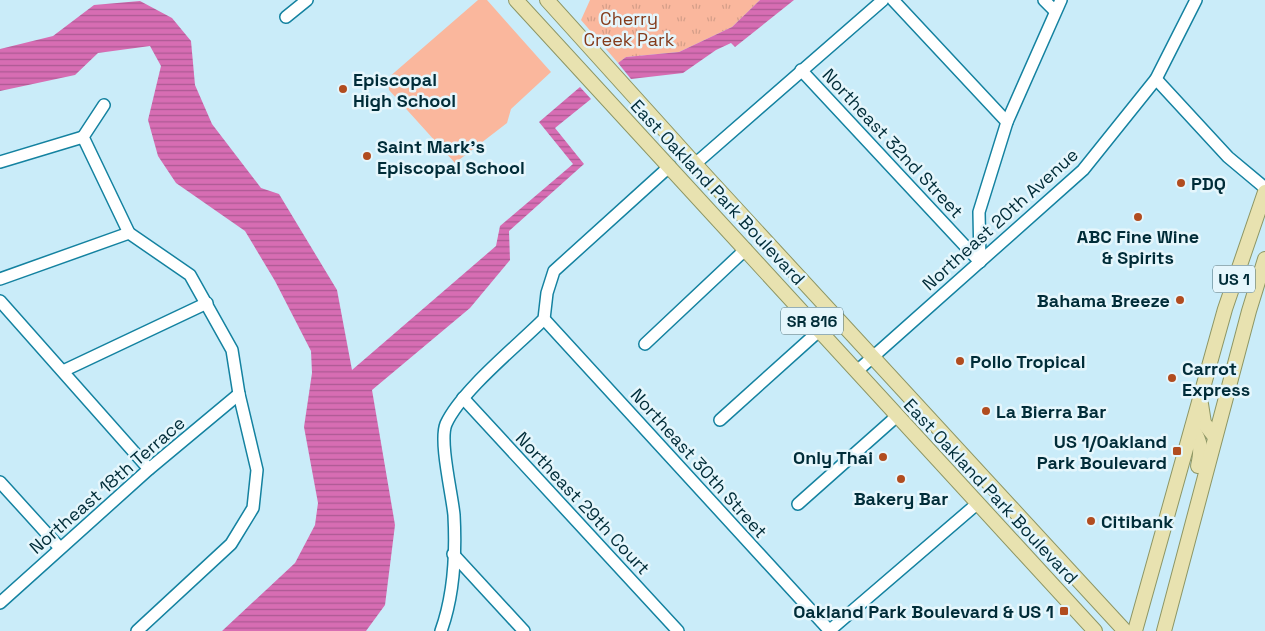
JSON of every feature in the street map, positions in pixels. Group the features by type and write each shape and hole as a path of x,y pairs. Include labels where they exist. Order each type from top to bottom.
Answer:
{"main road":[{"name":"East Oakland Park Boulevard","path":"516,0 1095,631"},
{"name":"East Oakland Park Boulevard","path":"547,0 695,164 874,356 1125,631"},
{"path":"612,104 626,104 635,98"},
{"path":"670,166 684,162 695,164"},
{"name":"US 1","path":"1135,631 1237,270 1265,192"},
{"name":"US 1","path":"1164,631 1215,437 1265,259"},
{"path":"1200,398 1204,423 1215,437"},
{"path":"1192,428 1200,442 1202,451 1194,484 1199,498"},
{"path":"982,507 999,516 1008,515 1015,510"}],"street":[{"path":"286,17 307,0"},
{"path":"695,164 883,0"},
{"path":"893,0 1007,122"},
{"path":"1044,0 1055,11"},
{"path":"980,262 979,212 1007,122 1061,0"},
{"name":"Northeast 20th Avenue","path":"857,371 1083,170 1156,78 1196,0"},
{"name":"Northeast 32nd Street","path":"801,70 980,262"},
{"path":"1156,78 1228,157 1265,188"},
{"path":"0,162 83,137 104,105"},
{"path":"83,137 129,233 190,275 208,303 232,350 239,394 257,470 253,508 231,544 137,631"},
{"path":"441,631 452,584 454,554 454,515 445,450 445,426 463,398 544,319 547,293 554,271 670,166"},
{"path":"0,279 129,233"},
{"path":"645,344 746,249"},
{"path":"0,301 149,469"},
{"path":"63,371 208,303"},
{"name":"Northeast 30th Street","path":"544,319 829,630"},
{"path":"720,420 820,330"},
{"name":"Northeast 18th Terrace","path":"0,603 149,469 239,394"},
{"name":"Northeast 29th Court","path":"463,398 678,631"},
{"path":"798,504 896,416"},
{"path":"0,482 60,548"},
{"path":"829,630 982,507"},
{"path":"454,554 524,631"}],"green space":[{"path":"478,0 487,0 551,72 511,109 507,123 455,163 389,90 388,78"},
{"name":"Cherry Creek Park","path":"590,0 760,0 732,27 679,52 626,57 618,63 581,20"}],"shaded area":[{"path":"760,0 794,0 735,47 731,43 716,50 683,73 631,79 618,63 626,57 679,52 732,27"},
{"path":"140,1 172,18 191,41 195,85 212,124 261,188 279,194 337,290 352,370 496,246 500,226 573,164 539,122 580,87 591,99 555,128 584,164 509,231 510,260 470,308 372,390 395,525 385,605 366,631 222,631 295,563 315,525 318,503 304,427 312,373 311,351 275,281 245,231 176,183 158,156 148,120 161,66 150,46 98,53 75,75 0,91 0,49 53,36 94,5"}],"place":[{"name":"Episcopal High School","path":"343,89"},
{"name":"Saint Mark's Episcopal School","path":"367,156"},
{"name":"PDQ","path":"1181,183"},
{"name":"ABC Fine Wine & Spirits","path":"1138,217"},
{"name":"Bahama Breeze","path":"1180,300"},
{"name":"Pollo Tropical","path":"960,361"},
{"name":"Carrot Express","path":"1172,378"},
{"name":"La Bierra Bar","path":"986,411"},
{"name":"US 1/Oakland Park Boulevard","path":"1177,451"},
{"name":"Only Thai","path":"883,457"},
{"name":"Bakery Bar","path":"901,479"},
{"name":"Citibank","path":"1091,521"},
{"name":"Oakland Park Boulevard & US 1","path":"1064,611"}]}
